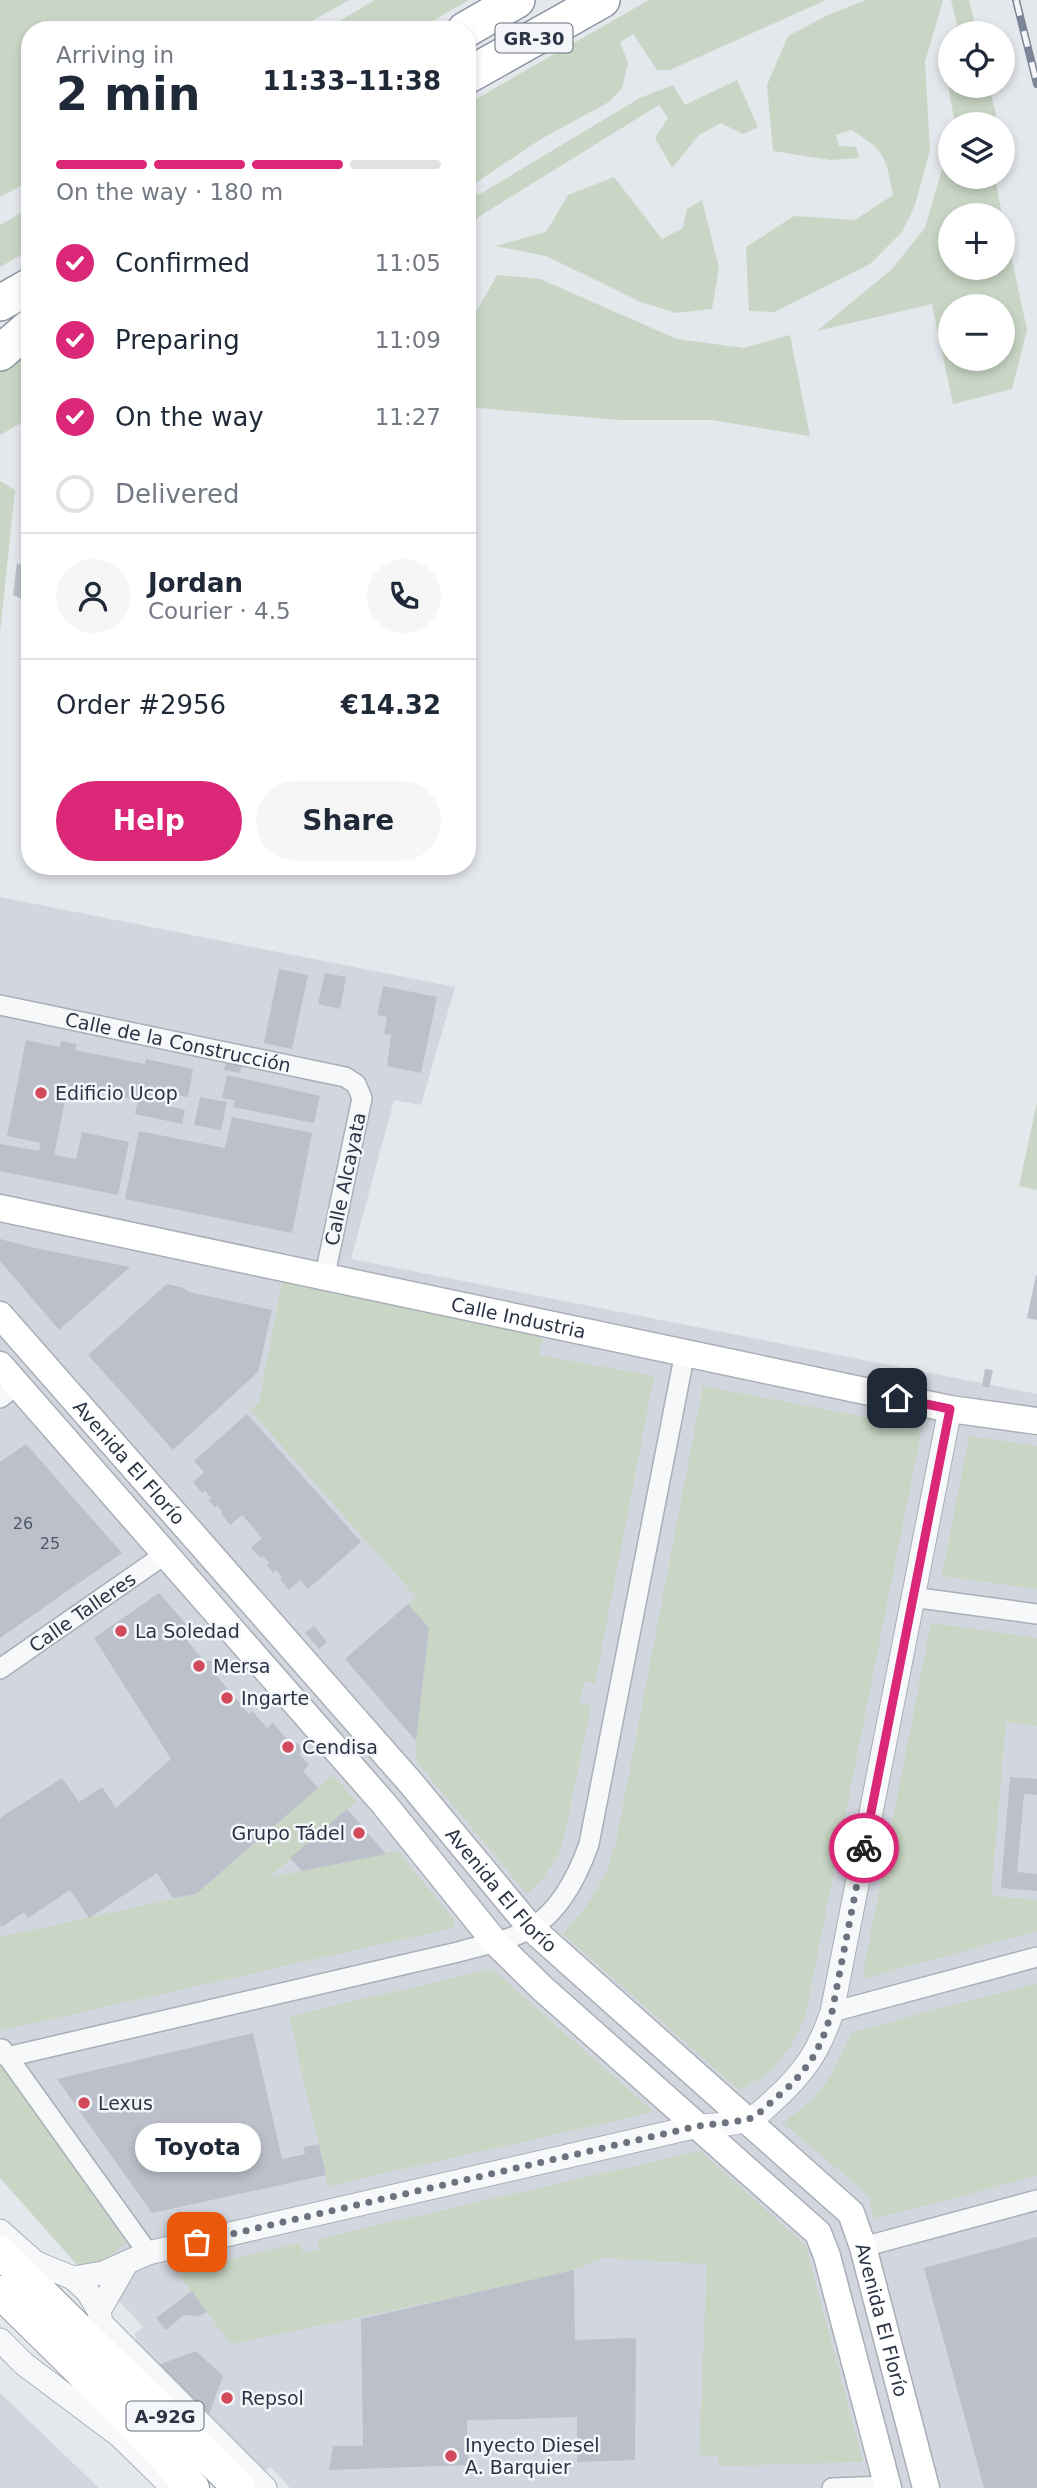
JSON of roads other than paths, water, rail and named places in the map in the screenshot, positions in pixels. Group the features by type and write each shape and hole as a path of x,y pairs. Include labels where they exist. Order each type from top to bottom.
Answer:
{"highway":[{"name":"GR-30","path":"476,24 517,0"},
{"name":"GR-30","path":"476,71 602,0"},
{"path":"0,286 21,274"},
{"path":"0,303 21,291"},
{"path":"0,338 21,327"},
{"path":"0,353 21,335"},
{"name":"A-92G","path":"0,2252 90,2334 239,2488"},
{"name":"A-92G","path":"90,2334 133,2423 193,2488"}],"main road":[{"name":"Calle Industria","path":"0,1208 950,1409 1037,1421"},
{"name":"Avenida El Florío","path":"0,1315 410,1782 531,1928 851,2213 863,2247 925,2482"},
{"name":"Avenida El Florío","path":"0,1365 9,1392 164,1555 384,1804 495,1942 542,1988 818,2233 827,2256 888,2487"},
{"path":"9,1392 45,1365"},
{"path":"164,1555 192,1531"},
{"path":"827,2256 863,2247"},
{"path":"888,2487 925,2482"}],"street":[{"name":"Calle de la Construcción","path":"0,1005 345,1077 356,1084"},
{"name":"Calle Alcayata","path":"325,1275 362,1098 356,1084"},
{"path":"148,2253 4,2052 495,1942 531,1928 553,1908 581,1867 589,1844 685,1352"},
{"path":"173,2488 120,2436 24,2364 0,2340 2,2324 35,2286 103,2273 148,2253 698,2126 747,2120 758,2114 794,2082 811,2061 832,2012 950,1409"},
{"name":"Calle Talleres","path":"0,1669 164,1555"},
{"path":"912,1597 1037,1614"},
{"path":"832,2012 1037,1957"},
{"path":"863,2247 1037,2200"},
{"path":"0,2231 36,2263 35,2286"},
{"path":"39,2373 60,2368 90,2334 126,2264"},
{"path":"35,2286 88,2292 90,2334 265,2488"},
{"path":"832,2488 888,2487"}],"railway":[{"path":"1016,0 1037,84"}],"place":[{"name":"Edificio Ucop","path":"41,1093"},
{"name":"La Soledad","path":"121,1631"},
{"name":"Mersa","path":"199,1666"},
{"name":"Ingarte","path":"227,1698"},
{"name":"Cendisa","path":"288,1747"},
{"name":"Grupo Tádel","path":"359,1833"},
{"name":"Lexus","path":"84,2103"},
{"name":"Toyota","path":"197,2242"},
{"name":"Repsol","path":"227,2398"},
{"name":"Inyecto Diesel A. Barquier","path":"451,2456"}]}
